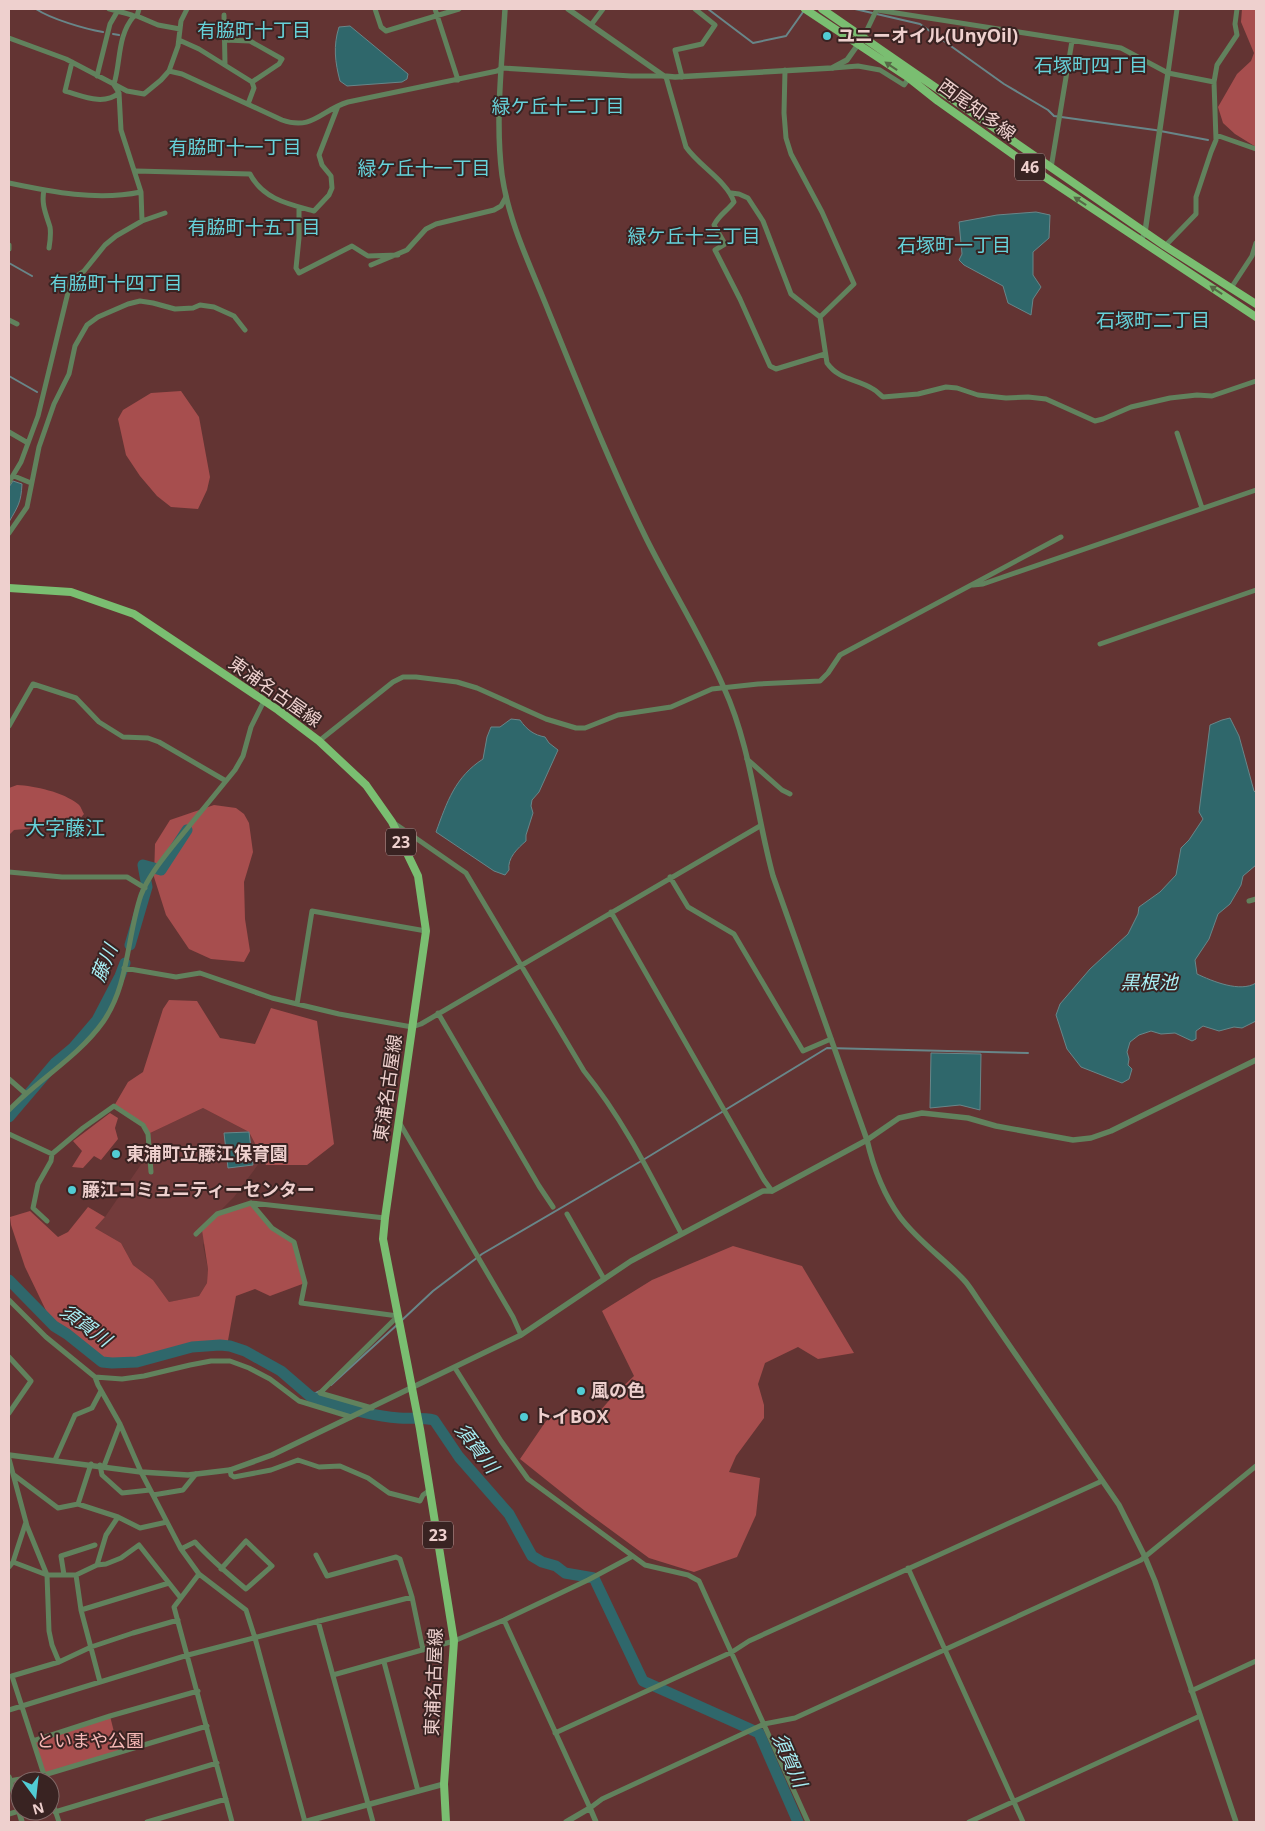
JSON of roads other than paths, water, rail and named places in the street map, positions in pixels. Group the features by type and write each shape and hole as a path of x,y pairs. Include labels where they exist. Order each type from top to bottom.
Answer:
{"main road":[{"name":"西尾知多線","path":"822,9 864,36 1165,246 1256,304"},
{"name":"西尾知多線","path":"807,10 909,78 938,101 1045,177 1256,317"},
{"name":"東浦名古屋線","path":"9,588 71,592 134,614 264,701 319,741 366,785 392,822 418,876 426,931 385,1218 384,1239 420,1429 454,1642 444,1784 446,1822"}],"street":[{"path":"109,9 117,12 125,11 158,24 180,29"},
{"path":"139,9 122,36 119,69 114,84 119,93 121,130 136,171 141,192 142,221"},
{"path":"9,38 72,62 127,91 144,94 169,71 186,9"},
{"path":"375,9 381,27 386,31 459,9"},
{"path":"435,9 458,80"},
{"path":"505,9 498,112 499,144 506,197 520,240 619,482 724,688 740,730 760,826 773,876 867,1140 877,1174 900,1216 920,1239 964,1280 1118,1505 1145,1557 1158,1590 1236,1822"},
{"path":"568,9 665,76 686,147 692,156 731,193 734,202 727,212 718,216 714,225 725,244 715,250 740,299 770,366 776,369 825,354"},
{"path":"591,25 603,9"},
{"path":"682,77 675,50 702,44 715,25 695,9"},
{"path":"832,68 847,60 864,36 877,9 1121,48 1168,73 1214,82"},
{"path":"1141,242 1145,232 1178,9"},
{"path":"1165,246 1196,214 1196,197 1210,152 1216,140 1214,82 1217,64 1237,35 1235,24 1237,9"},
{"path":"98,76 110,24 117,12"},
{"path":"224,16 225,64"},
{"path":"179,40 199,48 252,82 254,88 248,104"},
{"path":"225,40 250,41 282,59 273,68 252,82"},
{"path":"1051,168 1072,41"},
{"path":"72,62 65,91 97,100 114,97 119,93"},
{"path":"169,71 182,74 282,120 299,124 311,122 338,106 380,95 458,80 502,68 631,76 682,77 858,66 880,70 904,85 909,78"},
{"path":"785,70 786,138 791,154 822,212 854,284 820,317"},
{"path":"136,171 250,174 263,192 314,211 331,192 331,176 322,165 319,156 338,106"},
{"path":"1216,135 1256,149"},
{"path":"9,183 44,190 110,196 141,192"},
{"path":"44,190 42,199 45,217 50,229 49,248"},
{"path":"731,193 748,198 763,221 791,294 820,317 827,363 835,373 874,390 883,397 918,394 946,387 957,388 978,395 1046,399 1095,421 1131,407 1170,398 1197,395 1212,396 1256,381"},
{"path":"371,265 407,250 426,229 436,224 494,210 501,206 506,197"},
{"path":"299,207 299,238 296,268 300,273 352,246 368,256 398,255"},
{"path":"9,482 14,476 38,416 71,280 84,271 105,245 116,236 142,221 166,213"},
{"path":"1231,288 1252,256 1256,242"},
{"path":"9,244 9,249"},
{"path":"9,533 26,507 39,447 54,404 69,374 75,346 87,325 98,317 140,301 153,302 175,309 193,308 200,305 214,307 230,313 245,330"},
{"path":"9,320 17,324"},
{"path":"9,432 28,443"},
{"path":"1177,433 1202,508"},
{"path":"14,476 30,483"},
{"path":"971,585 983,584 1256,490"},
{"path":"319,741 393,682 403,677 447,681 477,688 546,719 576,728 585,728 618,715 671,707 712,689 820,681 840,655 1061,537"},
{"path":"1100,644 1256,590"},
{"path":"9,726 33,684 42,686 76,698 99,722 123,737 148,738 159,742 226,781"},
{"path":"9,1110 25,1094 77,1051 103,1022 118,995 134,924 145,888 162,860 226,781 243,756 251,726 264,701"},
{"path":"747,759 782,790 790,794"},
{"path":"392,822 466,873 584,1071 603,1094 641,1157 681,1233"},
{"path":"124,968 176,977 200,973 272,998 412,1027 760,826"},
{"path":"9,872 62,877 127,876 145,888"},
{"path":"670,878 688,907 734,934 803,1051 832,1042"},
{"path":"1250,901 1256,899"},
{"path":"297,1004 312,911 426,931"},
{"path":"611,912 725,1113 772,1191"},
{"path":"438,1013 553,1207"},
{"path":"9,1455 91,1464 141,1472 196,1474 230,1470 272,1455 521,1336 631,1261 763,1190 772,1191 867,1140 899,1118 922,1113 968,1118 996,1126 1057,1138 1073,1140 1091,1138 1111,1131 1256,1060"},
{"path":"9,1079 25,1094"},
{"path":"47,1221 33,1208 38,1184 51,1161 52,1154 83,1128 114,1106 143,1125 148,1134 151,1172"},
{"path":"399,1121 513,1316 521,1336"},
{"path":"9,1134 52,1154"},
{"path":"251,1203 272,1228 294,1242 305,1283 301,1303 398,1317"},
{"path":"196,1234 217,1214 251,1203 385,1218"},
{"path":"566,1214 604,1279"},
{"path":"9,1301 46,1337 95,1377 120,1424 141,1472 180,1549 199,1574 246,1610 305,1822 444,1784"},
{"path":"372,1408 320,1393 398,1317"},
{"path":"9,1357 32,1381 9,1413"},
{"path":"95,1377 122,1379 144,1376 190,1364 230,1361 250,1368 270,1379 299,1401 352,1417"},
{"path":"455,1368 528,1480 644,1565 688,1575 699,1582 808,1822"},
{"path":"55,1460 75,1415 92,1408 101,1391"},
{"path":"120,1424 102,1466 102,1475 122,1493 184,1490 196,1474"},
{"path":"9,1459 26,1522 46,1575 49,1631 59,1662"},
{"path":"230,1470 231,1475 234,1477 241,1476 271,1470 298,1460 319,1467 340,1466 368,1478 389,1493 420,1501 430,1490"},
{"path":"78,1504 91,1464"},
{"path":"566,1822 602,1799 764,1724 795,1718 1145,1557 1256,1466"},
{"path":"13,1474 58,1508 78,1504 118,1517 140,1528 167,1522"},
{"path":"555,1733 732,1652 749,1641 1070,1494 1091,1487 1102,1480"},
{"path":"97,1565 106,1535 118,1517"},
{"path":"9,1567 26,1522"},
{"path":"180,1549 195,1542 221,1568 246,1589 272,1566 246,1541 221,1568"},
{"path":"64,1575 61,1556 95,1545"},
{"path":"12,1562 46,1575 76,1575 97,1565 106,1564 121,1558 139,1545 180,1597"},
{"path":"316,1555 326,1576 396,1557 400,1559 412,1597 422,1650"},
{"path":"333,1676 454,1642 588,1580 632,1557"},
{"path":"908,1568 1023,1822"},
{"path":"199,1574 174,1607 232,1822"},
{"path":"76,1575 80,1610 100,1682"},
{"path":"80,1610 169,1583"},
{"path":"9,1710 188,1655 412,1597"},
{"path":"43,1771 12,1676 59,1662 91,1647 178,1620"},
{"path":"504,1620 596,1822"},
{"path":"318,1621 373,1822"},
{"path":"1191,1691 1256,1661"},
{"path":"384,1662 418,1791"},
{"path":"33,1740 198,1691"},
{"path":"969,1822 1200,1716"},
{"path":"57,1771 207,1726"},
{"path":"60,1810 217,1763"},
{"path":"147,1822 226,1799"}],"water":[{"path":"350,26 408,74 407,79 402,82 347,86 340,81 335,54 337,34 339,27"},
{"path":"1036,212 1050,215 1049,238 1033,252 1033,275 1041,287 1033,299 1031,315 1008,303 1003,286 964,265 959,260 962,254 959,222 997,215"},
{"path":"13,481 22,484 22,490 18,504 9,522 9,487"},
{"name":"黒根池","path":"1230,718 1239,736 1256,793 1256,865 1243,876 1241,885 1230,904 1218,914 1209,939 1195,960 1197,974 1210,980 1242,987 1256,983 1256,1021 1242,1028 1234,1027 1219,1031 1203,1026 1196,1031 1196,1039 1192,1041 1175,1033 1161,1034 1151,1031 1139,1035 1130,1042 1127,1052 1128,1065 1132,1069 1129,1079 1122,1083 1081,1067 1067,1049 1056,1015 1060,1004 1090,969 1128,934 1138,914 1139,907 1160,892 1176,875 1181,848 1189,840 1203,819 1199,812 1210,725"},
{"path":"511,719 520,720 528,729 537,735 545,737 558,750 539,792 532,800 533,813 526,841 511,857 509,870 505,875 494,871 436,832 453,791 465,774 483,759 491,727 500,727"},
{"path":"931,1053 981,1054 980,1110 960,1105 930,1108"},
{"path":"249,1132 253,1165 228,1168 224,1133"}],"waterway":[{"path":"36,9 68,23 103,32"},
{"path":"708,9 753,43 786,36 803,12"},
{"path":"855,9 920,24 1004,84 1048,110 1054,116 1155,130 1208,140"},
{"path":"113,34 119,35"},
{"path":"9,263 32,276"},
{"path":"9,376 37,392"},
{"name":"藤川","path":"130,945 147,887 143,865 161,870 187,830"},
{"name":"藤川","path":"9,1117 55,1063 73,1048 97,1020 125,963"},
{"path":"401,1321 433,1291 482,1254 643,1160 827,1048 1028,1053"},
{"name":"須賀川","path":"9,1280 54,1326 102,1362 137,1362 192,1347 230,1346 245,1351 281,1371 310,1396 319,1400 348,1409 379,1415 434,1420 459,1457 509,1514 532,1556 542,1562 556,1566 565,1573 594,1578 643,1681 759,1733 798,1822"},
{"path":"331,1385 398,1324"},
{"path":"310,1396 320,1391"}],"place":[{"name":"ユニーオイル(UnyOil)","path":"827,36"},
{"name":"東浦町立藤江保育園","path":"116,1154"},
{"name":"藤江コミュニティーセンター","path":"72,1190"},
{"name":"風の色","path":"581,1391"},
{"name":"トイBOX","path":"524,1417"}],"district":[{"name":"有脇町十丁目","path":"254,30"},
{"name":"石塚町四丁目","path":"1091,65"},
{"name":"緑ケ丘十二丁目","path":"558,106"},
{"name":"有脇町十一丁目","path":"235,147"},
{"name":"緑ケ丘十一丁目","path":"424,168"},
{"name":"有脇町十五丁目","path":"254,227"},
{"name":"緑ケ丘十三丁目","path":"694,236"},
{"name":"石塚町一丁目","path":"954,245"},
{"name":"有脇町十四丁目","path":"116,283"},
{"name":"石塚町二丁目","path":"1153,320"},
{"name":"大字藤江","path":"65,828"}],"park label":[{"name":"といまや公園","path":"90,1741"}]}
